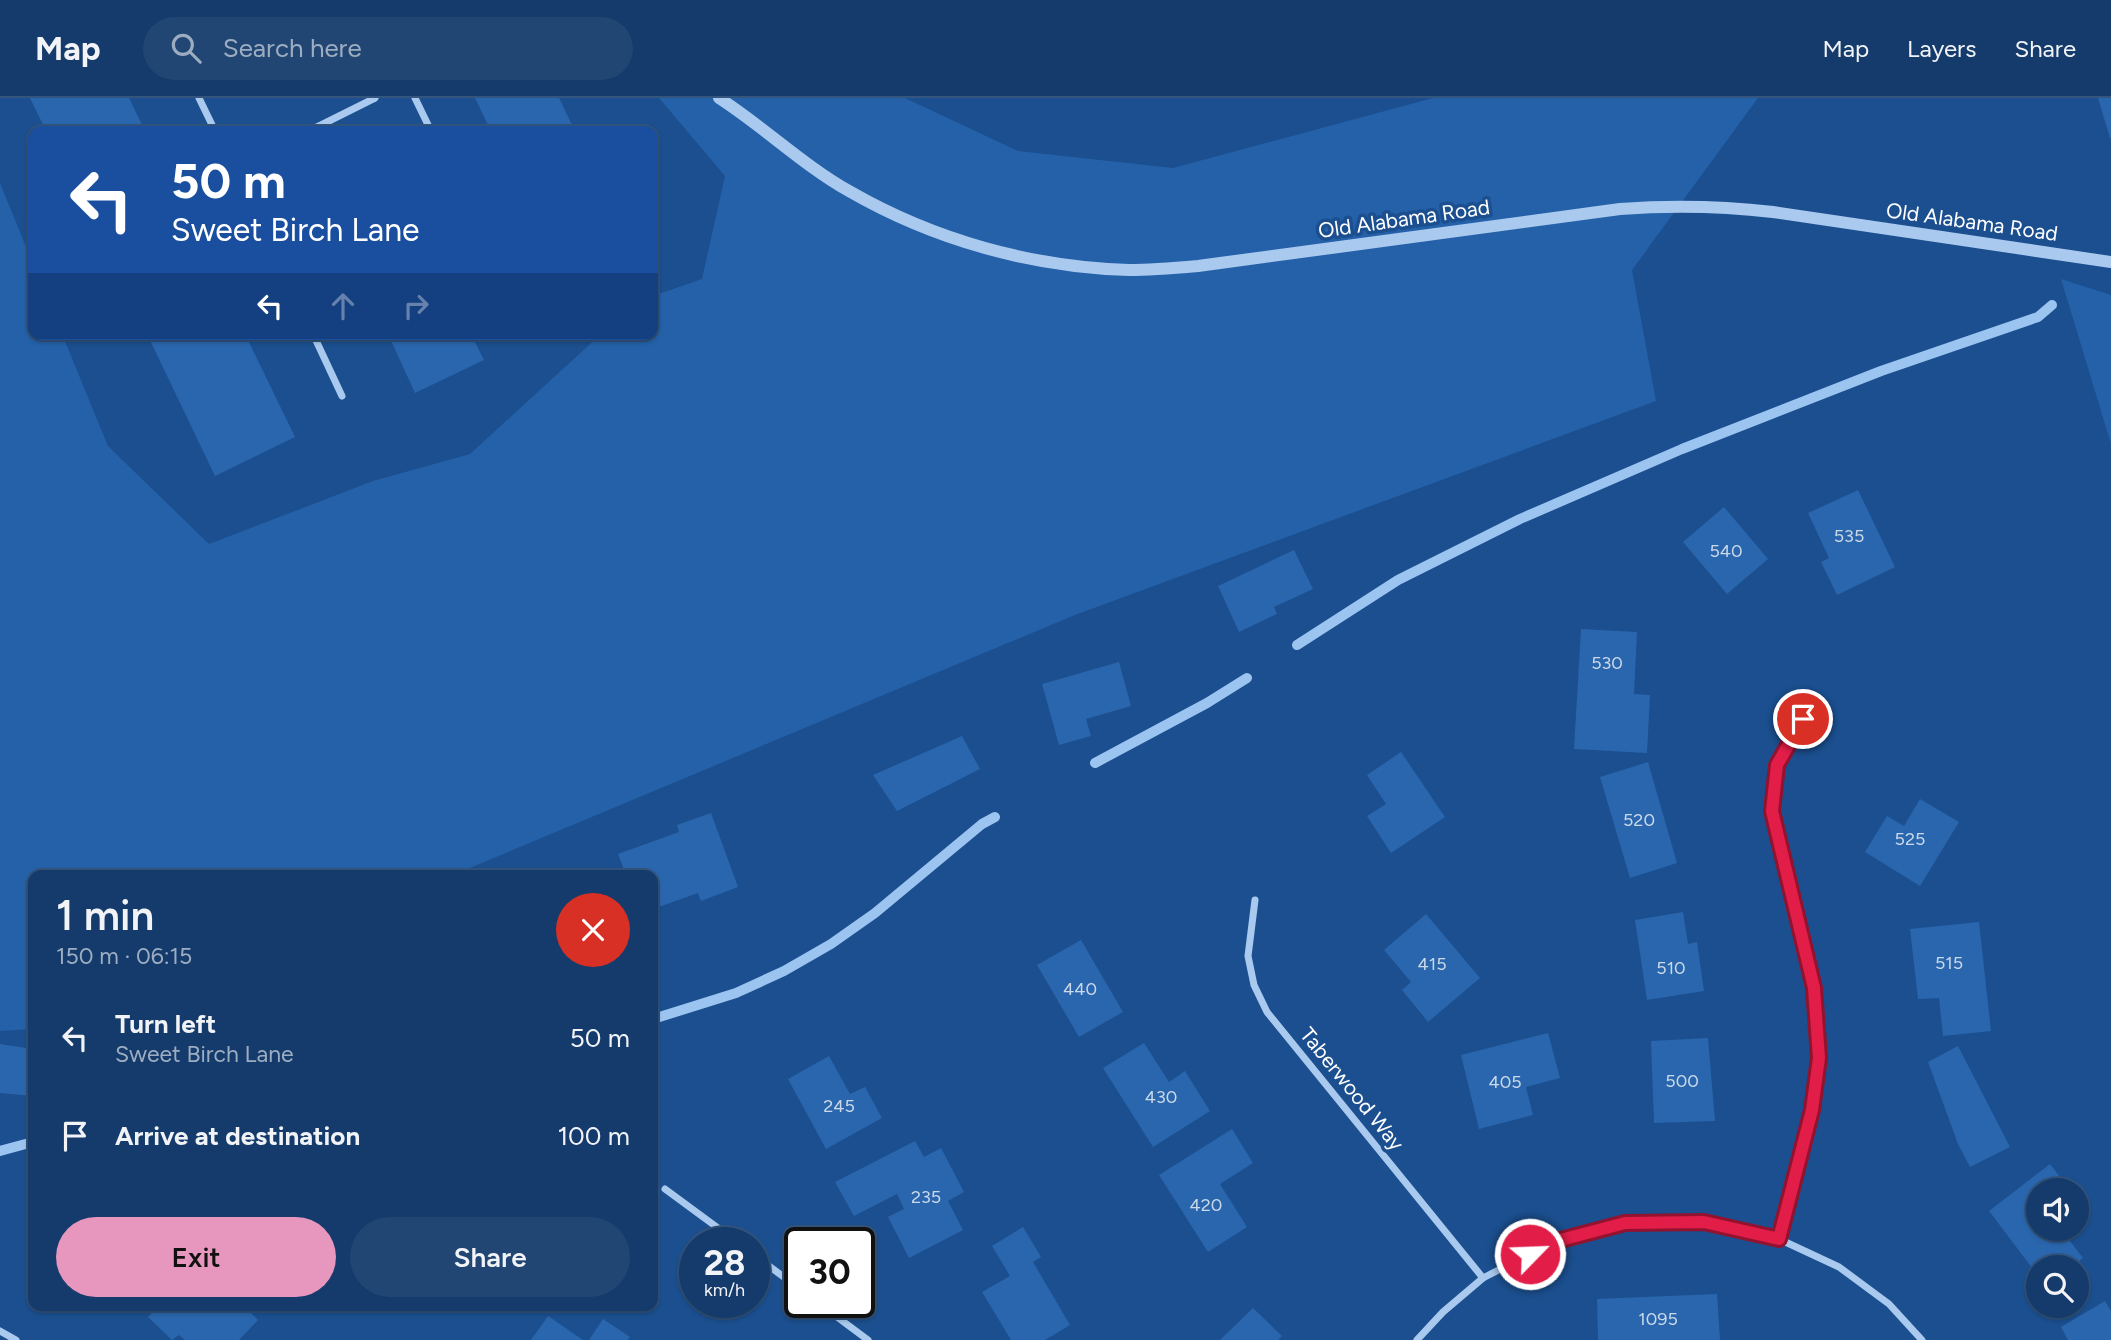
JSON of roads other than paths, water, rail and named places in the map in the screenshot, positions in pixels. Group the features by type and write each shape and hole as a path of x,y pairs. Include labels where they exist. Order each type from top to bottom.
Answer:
{"street":[{"path":"199,98 213,126"},
{"path":"319,126 375,98"},
{"path":"415,98 429,126"},
{"name":"Old Alabama Road","path":"719,98 736,104 848,191 917,225 985,248 1054,264 1130,270 1198,266 1620,209 1668,205 1721,206 1773,212 2111,262"},
{"path":"316,340 342,396"},
{"path":"1779,1239 1812,1110 1819,1058 1814,988 1772,811 1777,765 1803,719"},
{"name":"Taberwood Way","path":"1255,900 1248,957 1254,985 1267,1013 1483,1278"},
{"path":"665,1189 717,1227"},
{"path":"1418,1340 1443,1311 1483,1278 1553,1242 1625,1223 1704,1222 1779,1239 1839,1267 1889,1304 1922,1340"},
{"path":"838,1318 868,1340"},
{"path":"0,1331 16,1340"}],"waterway":[{"path":"1297,645 1398,580 1520,519 1682,449 1881,371 2038,317 2052,305"},
{"path":"1095,763 1207,703 1247,678"},
{"path":"658,1017 736,993 784,971 831,944 875,913 982,824 995,817"},
{"path":"0,1151 28,1143"}]}
